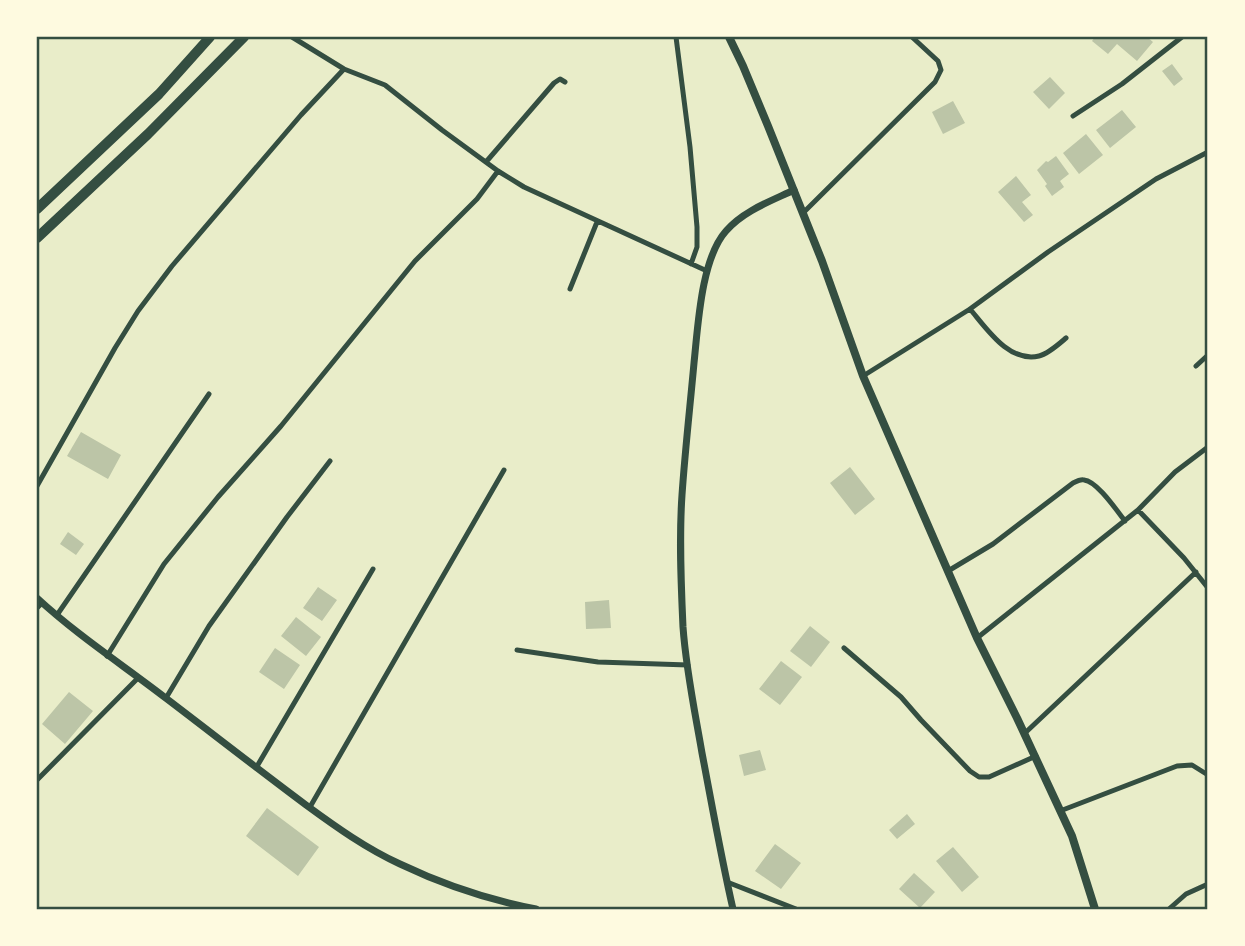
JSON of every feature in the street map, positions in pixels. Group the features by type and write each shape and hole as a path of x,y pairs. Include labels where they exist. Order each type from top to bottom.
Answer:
{"highway":[{"path":"37,209 159,94 210,37"},
{"path":"37,238 148,134 244,37"}],"main road":[{"path":"729,37 794,190 863,376 976,638 1025,733 1072,836 1095,909"}],"street":[{"path":"292,37 344,69 384,85 498,171 524,187 707,271"},
{"path":"676,37 696,217 697,247 691,264"},
{"path":"803,213 935,82 941,71 938,61 912,37"},
{"path":"1073,116 1122,85 1182,37"},
{"path":"37,486 138,312 172,266 301,115 344,69"},
{"path":"486,162 554,83 557,80 565,82"},
{"path":"863,376 970,309 1048,251 1156,179 1208,152"},
{"path":"107,656 164,564 218,496 281,426 415,261 477,199 498,171"},
{"path":"733,909 694,710 688,666 684,629 682,497 698,326 712,256 725,231 750,212 794,190"},
{"path":"570,289 597,222"},
{"path":"970,309 1002,345 1020,356 1040,356 1066,338"},
{"path":"1196,366 1208,355"},
{"path":"57,615 209,394"},
{"path":"976,638 1125,521 1175,472 1208,447"},
{"path":"166,698 209,626 330,461"},
{"path":"310,807 505,470"},
{"path":"948,571 993,544 1082,479 1090,481 1125,521"},
{"path":"1138,510 1208,587"},
{"path":"256,768 373,569"},
{"path":"1025,733 1196,572"},
{"path":"38,603 256,768 356,839 398,864 464,891 536,909"},
{"path":"844,648 901,697 920,720 979,777 989,777 1036,756"},
{"path":"517,650 598,662 688,666"},
{"path":"37,780 138,678"},
{"path":"1060,811 1177,766 1192,765 1208,775"},
{"path":"727,882 796,909"},
{"path":"1170,909 1186,894 1208,884"}],"building":[{"path":"1095,37 1147,37 1153,42 1137,61 1117,44 1108,54 1092,41"},
{"path":"1172,64 1183,79 1174,86 1162,71"},
{"path":"1050,77 1065,93 1049,109 1033,92"},
{"path":"953,101 965,123 943,134 932,112"},
{"path":"1122,110 1136,127 1110,148 1096,130"},
{"path":"1086,134 1103,155 1079,174 1063,153"},
{"path":"1056,156 1069,174 1060,181 1064,187 1052,196 1037,170"},
{"path":"1016,176 1031,195 1022,202 1033,215 1024,222 998,192"},
{"path":"81,432 121,455 108,479 67,456"},
{"path":"850,467 875,499 855,515 830,483"},
{"path":"68,532 84,544 76,555 60,544"},
{"path":"318,587 337,600 322,621 303,608"},
{"path":"609,600 611,628 586,629 585,602"},
{"path":"296,617 321,637 306,656 281,636"},
{"path":"810,626 830,642 811,667 790,651"},
{"path":"275,648 300,665 284,689 259,672"},
{"path":"781,661 802,677 780,705 759,689"},
{"path":"69,692 93,711 65,744 42,724"},
{"path":"760,750 766,770 744,776 739,755"},
{"path":"267,808 319,847 298,876 246,836"},
{"path":"907,814 915,824 897,839 889,830"},
{"path":"775,844 801,863 781,889 755,871"},
{"path":"953,847 979,877 962,892 936,861"},
{"path":"914,873 935,892 920,908 899,889"}]}
